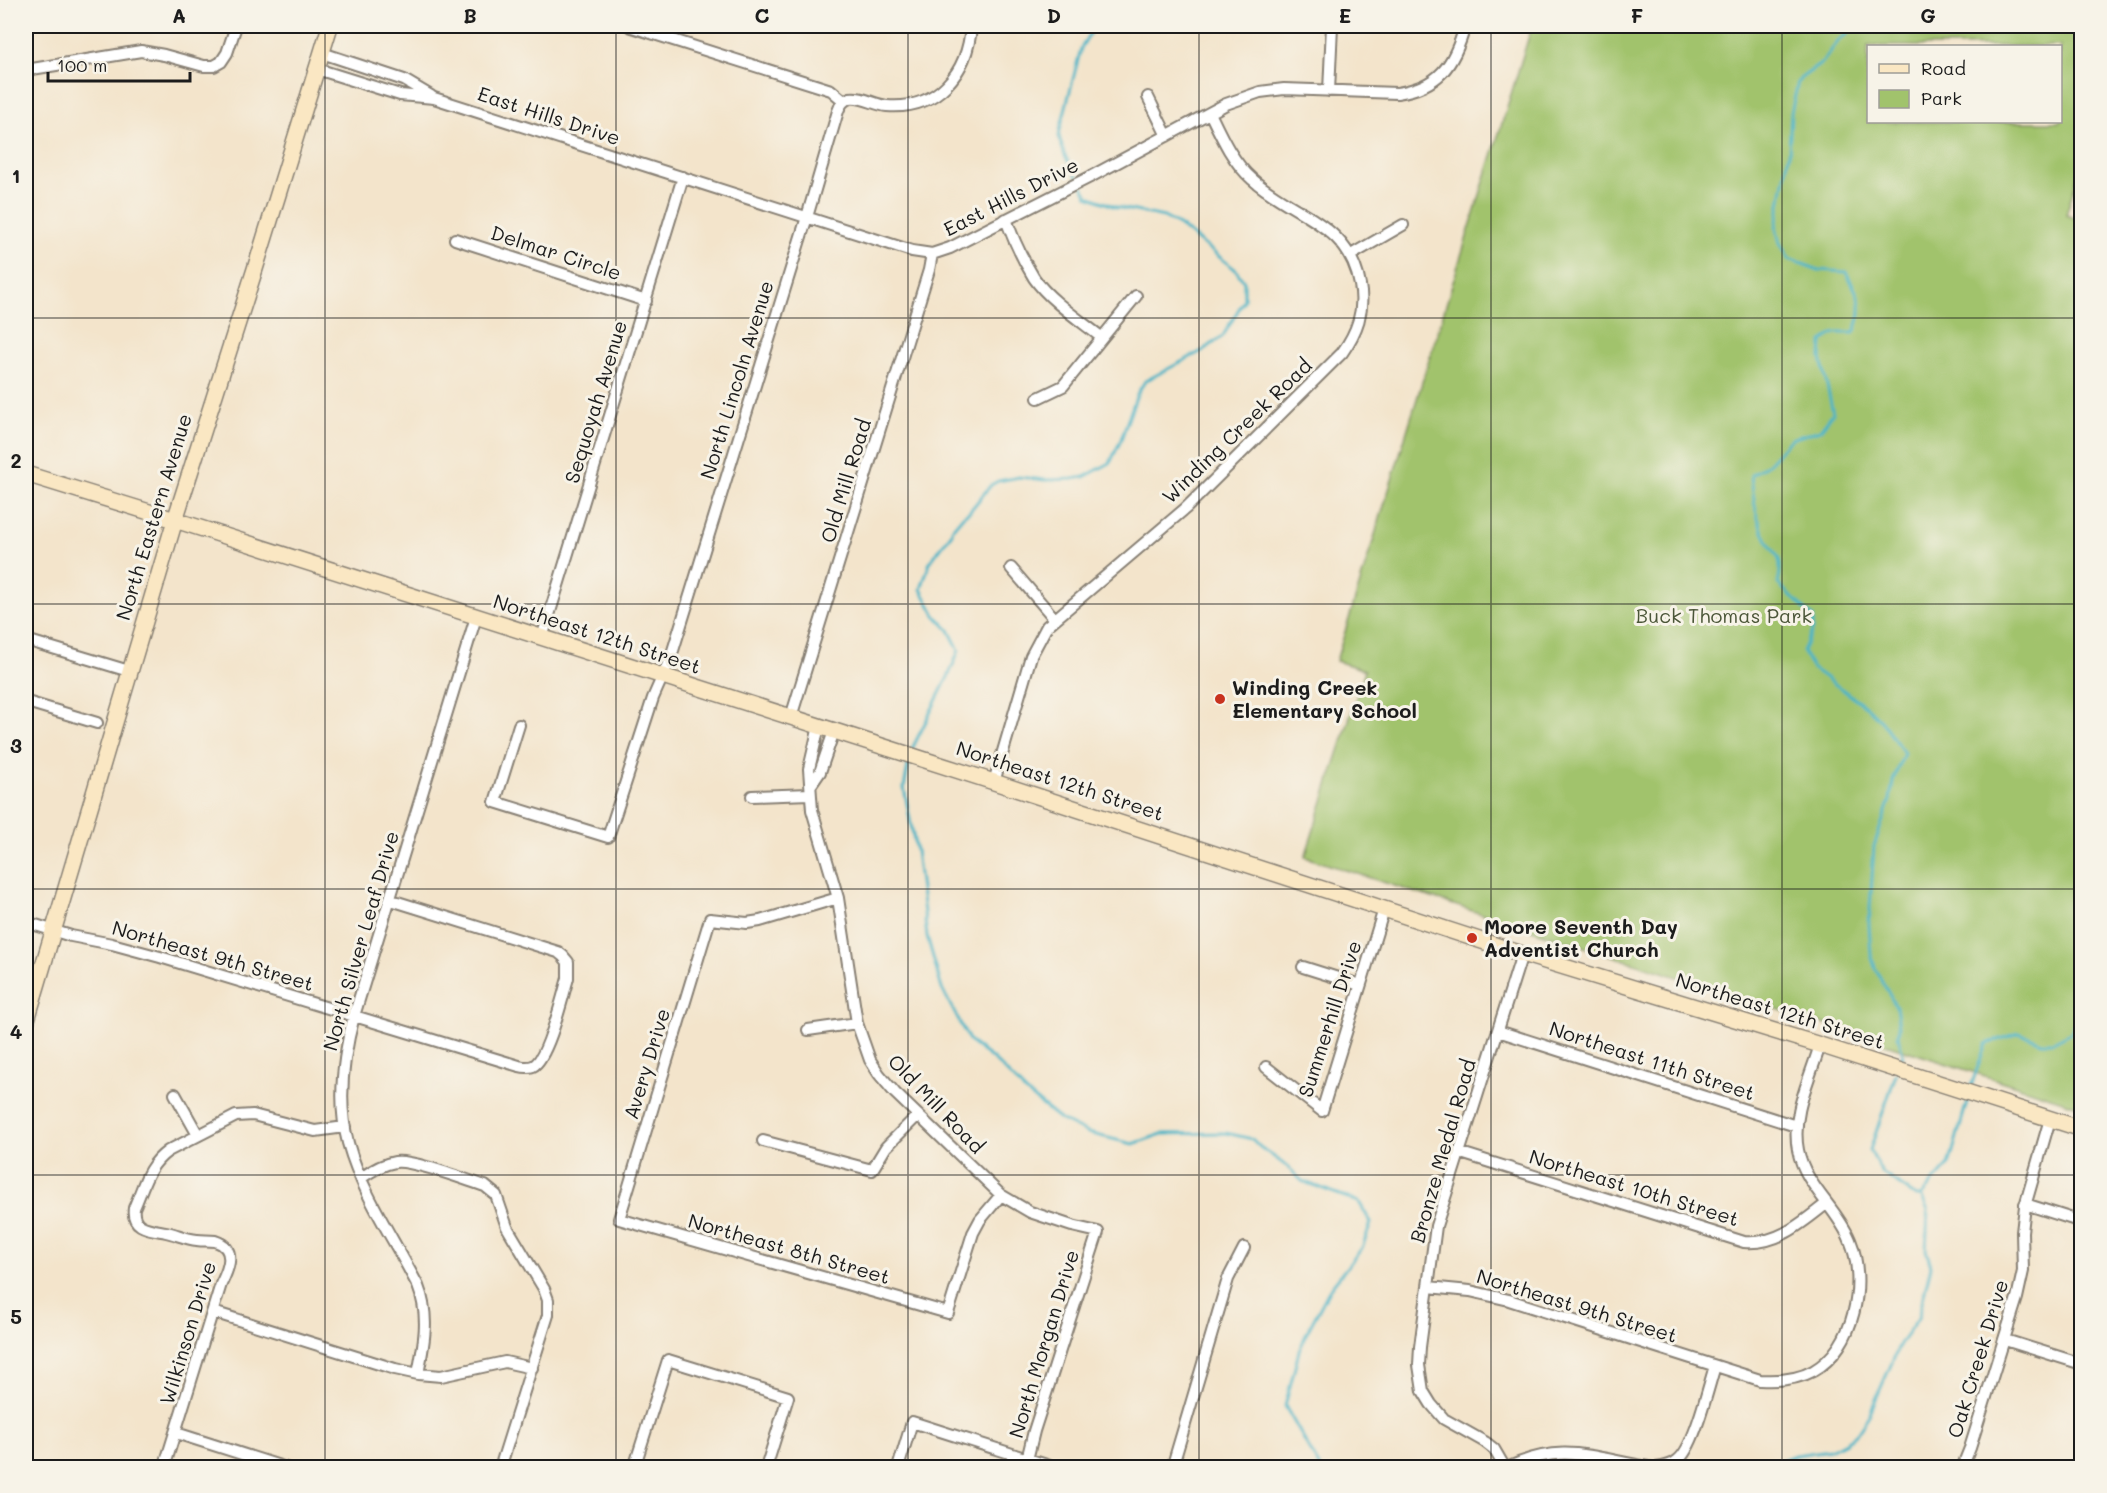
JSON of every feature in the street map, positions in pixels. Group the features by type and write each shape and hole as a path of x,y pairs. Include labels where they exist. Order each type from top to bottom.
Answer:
{"street":[{"path":"26,70 141,51 158,53 210,67 219,64 224,59 236,26"},
{"name":"North Eastern Avenue","path":"26,1023 175,520 330,26"},
{"path":"629,26 831,90 844,100 853,98 880,105 897,106 913,104 940,92 962,66 968,51 970,26"},
{"path":"1329,91 1332,26"},
{"name":"East Hills Drive","path":"317,69 400,95 434,98 912,251 932,254 950,248 1090,177 1233,101 1260,92 1284,89 1396,93 1413,91 1425,86 1448,67 1455,55 1465,26"},
{"name":"East Hills Drive","path":"322,53 404,80 434,98"},
{"path":"1148,97 1167,136"},
{"name":"North Lincoln Avenue","path":"519,725 495,802 608,837 653,699 670,657 838,111 844,100"},
{"name":"Winding Creek Road","path":"994,782 1031,656 1042,633 1054,618 1110,574 1186,508 1342,353 1355,334 1361,314 1361,289 1351,255 1328,230 1253,180 1232,156 1210,113"},
{"name":"Sequoyah Avenue","path":"542,638 683,177"},
{"path":"1006,219 1035,279 1101,337"},
{"path":"1351,255 1403,225"},
{"name":"Delmar Circle","path":"455,239 646,301"},
{"name":"Old Mill Road","path":"791,717 932,254"},
{"path":"1038,398 1063,386 1136,296"},
{"name":"Northeast 12th Street","path":"26,474 994,782 1522,954 1820,1045 2082,1129"},
{"path":"1011,568 1054,618"},
{"name":"North Silver Leaf Drive","path":"418,1374 426,1324 423,1300 418,1286 361,1178 345,1127 344,1069 347,1040 354,1016 476,617"},
{"path":"26,639 129,671"},
{"path":"26,706 27,702 97,723"},
{"name":"Old Mill Road","path":"819,726 809,769 816,828 838,898 857,1023 870,1060 879,1074 918,1115 1001,1195 1030,1212 1098,1232"},
{"path":"752,796 811,790 820,772 834,731"},
{"name":"Avery Drive","path":"619,1219 710,920 760,921 838,898"},
{"name":"Northeast 9th Street","path":"26,922 160,957 519,1066 534,1066 547,1048 568,978 569,966 563,956 535,944 391,900"},
{"name":"Summerhill Drive","path":"1266,1067 1322,1111 1383,909"},
{"name":"Bronze Medal Road","path":"1506,1467 1490,1445 1444,1419 1431,1404 1423,1391 1419,1365 1436,1226 1522,954"},
{"path":"1303,967 1360,984"},
{"path":"808,1030 857,1023"},
{"name":"Northeast 11th Street","path":"1498,1031 1796,1126"},
{"path":"1796,1126 1798,1112 1820,1045"},
{"path":"175,1094 198,1135"},
{"name":"Wilkinson Drive","path":"164,1467 221,1284 231,1264 225,1248 215,1241 194,1240 147,1229 138,1223 133,1214 134,1208 151,1167 168,1151 227,1119 247,1115 315,1131 345,1127"},
{"path":"763,1141 872,1170 886,1147 918,1115"},
{"name":"Oak Creek Drive","path":"1962,1467 2005,1340 2021,1284 2025,1204 2050,1119"},
{"name":"Northeast 9th Street","path":"1428,1287 1470,1291 1509,1300 1760,1380 1791,1379 1805,1375 1824,1364 1839,1346 1851,1318 1857,1290 1857,1276 1851,1243 1837,1215 1826,1204 1804,1170 1798,1150 1796,1126"},
{"name":"Northeast 10th Street","path":"1458,1152 1744,1242 1766,1242 1778,1238 1826,1204"},
{"path":"361,1178 388,1164 404,1162 492,1190 500,1202 507,1227 544,1289 548,1300 548,1315 500,1467"},
{"name":"Northeast 8th Street","path":"619,1219 948,1313 973,1233 980,1220 1001,1195"},
{"path":"2025,1204 2082,1222"},
{"name":"North Morgan Drive","path":"1026,1463 1098,1232"},
{"path":"1172,1467 1228,1279 1244,1248"},
{"path":"213,1312 395,1369 418,1374 441,1376 505,1362 532,1368"},
{"path":"2005,1340 2082,1364"},
{"path":"634,1467 668,1360 788,1397 766,1467"},
{"path":"1506,1467 1562,1452 1655,1467 1672,1464 1678,1461 1688,1447 1715,1366"},
{"path":"897,1467 912,1422 1026,1463 1056,1467"},
{"path":"176,1433 286,1467"}],"green space":[{"name":"Buck Thomas Park","path":"1532,26 2081,26 2081,165 2066,215 2082,220 2081,1107 1305,857 1365,670 1336,661"}],"waterway":[{"path":"911,751 959,650 949,630 935,615 921,589 930,562 952,533 952,529 991,485 998,481 1019,477 1045,480 1072,479 1084,477 1110,463 1137,394 1145,381 1204,350 1223,336 1244,300 1244,282 1236,270 1180,226 1164,217 1116,207 1088,196 1065,156 1059,137 1060,130 1081,48 1094,26"},
{"path":"1853,26 1822,63 1798,82 1791,113 1789,154 1776,227 1780,243 1789,259 1819,270 1846,272 1859,301 1858,324 1854,333 1835,333 1822,341 1821,358 1833,413 1820,430 1791,439 1768,464 1751,475 1760,525 1779,560 1778,584 1813,617 1813,629 1803,651 1812,668 1867,707 1882,722 1904,753 1893,781 1890,800 1874,846 1869,925 1871,955 1876,970 1896,1007 1898,1036 1903,1054 1899,1065"},
{"path":"909,760 904,788 916,851 927,936 942,989 970,1042 993,1059 1027,1093 1061,1120 1088,1133 1133,1144 1162,1134 1226,1133 1252,1139 1302,1181 1359,1202 1371,1223 1362,1248 1331,1287 1307,1332 1299,1351 1285,1406 1320,1468"},
{"path":"1970,1089 1986,1044 2019,1033 2042,1042 2053,1042 2072,1032 2077,1011 2073,974 2074,967 2082,953"},
{"path":"1772,1468 1775,1463 1795,1455 1830,1450 1855,1436 1869,1415 1901,1342 1918,1318 1931,1266 1926,1250 1928,1210 1921,1196 1916,1196 1882,1173 1870,1150 1896,1074"},
{"path":"1921,1196 1949,1165 1968,1098"}],"place":[{"name":"Winding Creek Elementary School","path":"1220,699"},
{"name":"Moore Seventh Day Adventist Church","path":"1472,938"}]}
